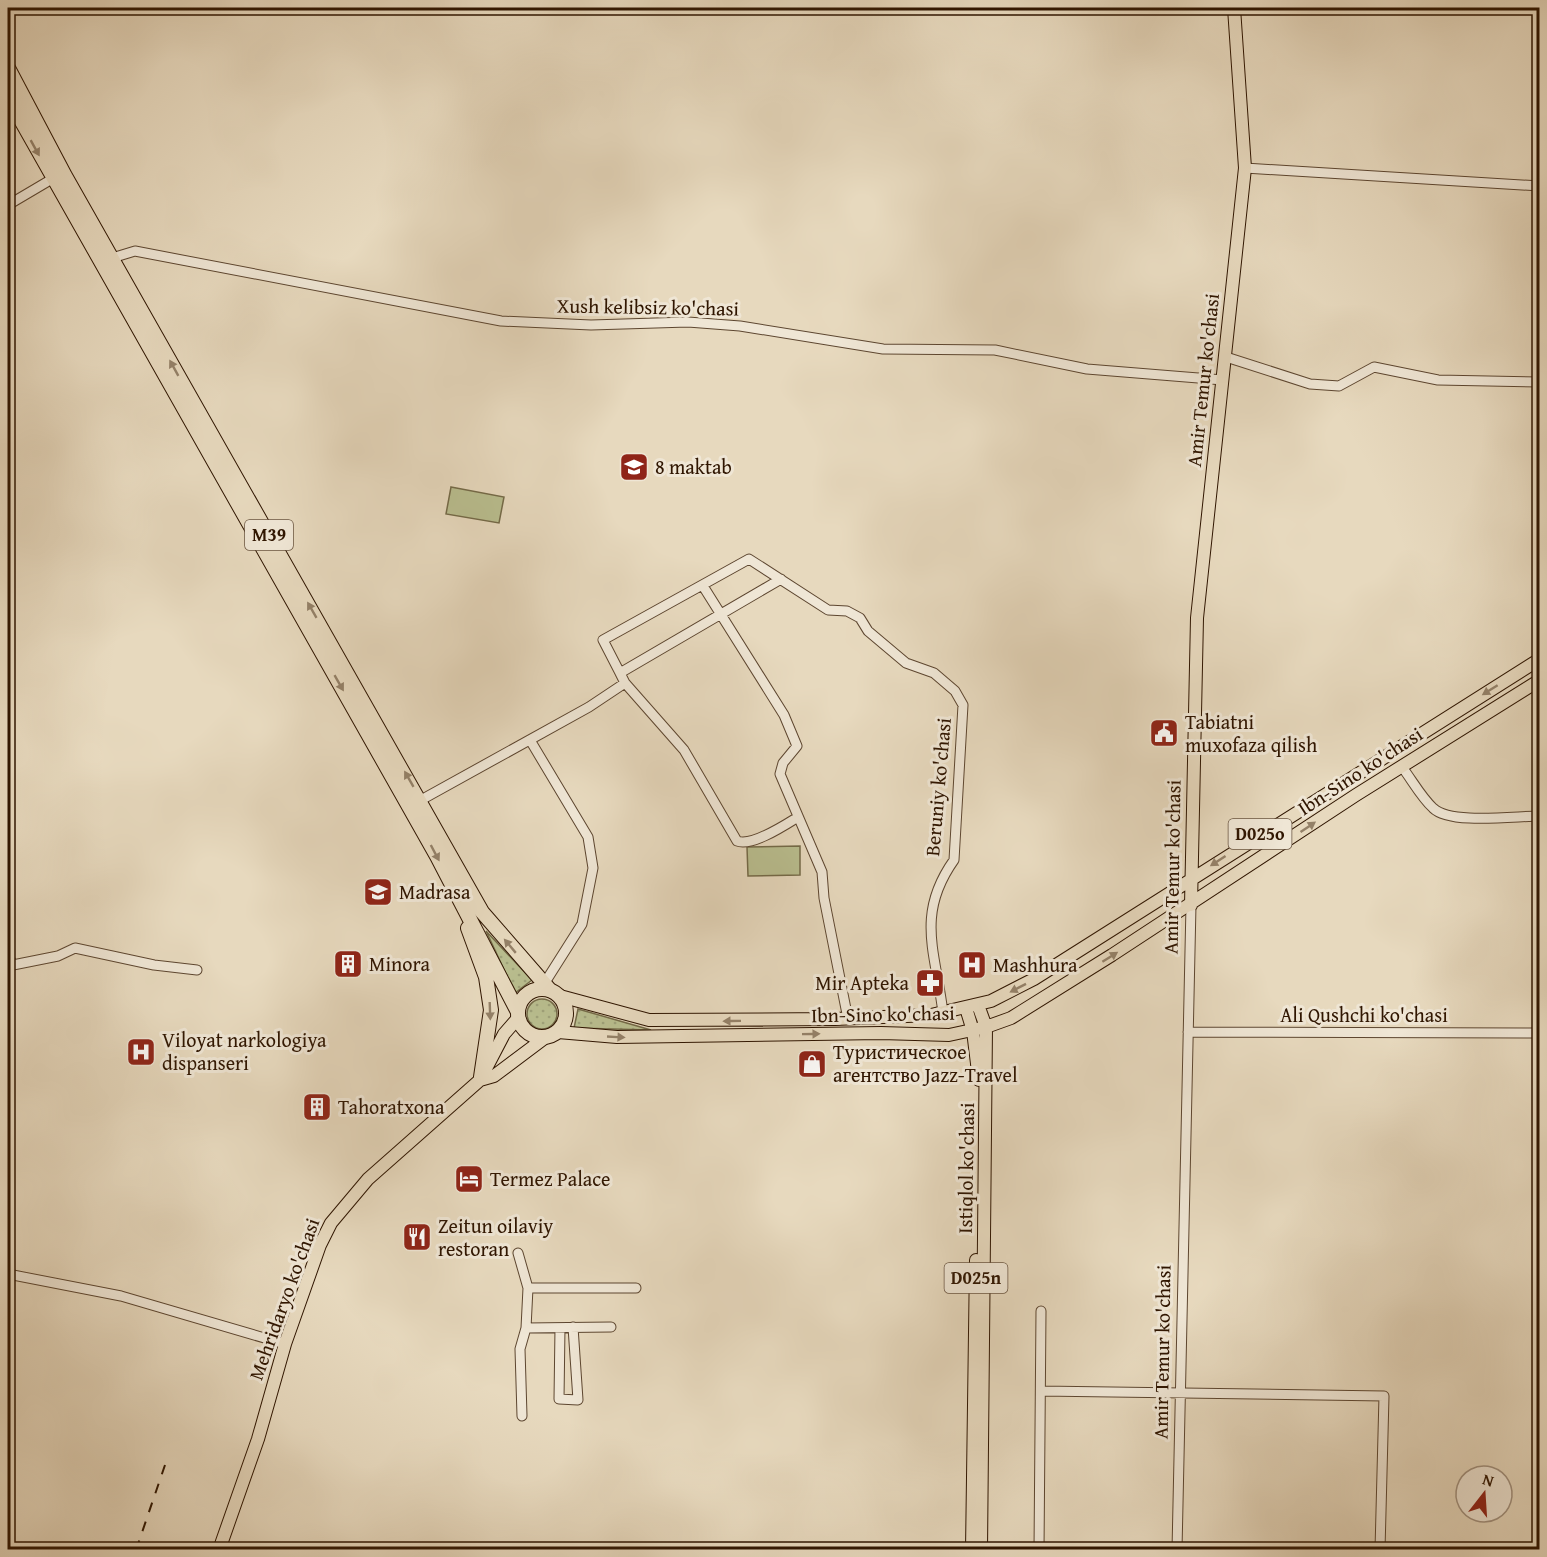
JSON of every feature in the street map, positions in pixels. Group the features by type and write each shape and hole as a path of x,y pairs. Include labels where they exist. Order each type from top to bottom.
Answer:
{"highway":[{"name":"M39","path":"8,68 112,258 482,912 551,990"},
{"name":"M39","path":"8,97 52,179 415,817 518,1014"},
{"path":"465,914 468,933 486,977 491,1010 480,1079"},
{"path":"538,988 551,990 566,1015 564,1024 552,1034 528,1033 518,1014 521,1000 528,992 538,988"}],"main road":[{"name":"Amir Temur ko'chasi","path":"1191,905 1197,618 1245,168 1234,8"},
{"name":"Ibn-Sino ko'chasi","path":"551,990 649,1020 848,1019 943,1013 972,1006 1034,979 1539,659"},
{"name":"Ibn-Sino ko'chasi","path":"552,1034 617,1038 881,1033 949,1035 986,1027 1011,1018 1191,905 1402,766 1539,680"},
{"name":"Istiqlol ko'chasi","path":"972,1006 986,1027 981,1550"},
{"name":"Istiqlol ko'chasi","path":"972,1006 973,1031 979,1068 972,1550"},
{"path":"480,1079 518,1014"},
{"path":"480,1079 494,1076 552,1034"},
{"name":"Мehridaryo ko'chasi","path":"219,1550 257,1441 285,1344 320,1245 337,1213 394,1153 480,1079"}],"street":[{"path":"1245,168 1539,186"},
{"path":"8,205 52,179"},
{"name":"Xush kelibsiz ko'chasi","path":"112,258 135,251 501,321 591,325 688,322 740,326 883,349 995,350 1087,369 1222,380"},
{"path":"1226,357 1310,384 1339,386 1374,367 1438,380 1539,382"},
{"name":"Beruniy ko'chasi","path":"620,673 603,640 749,559 828,610 847,611 860,618 868,631 906,663 934,673 955,691 963,705 954,861 940,879 930,909 930,938 943,1013"},
{"path":"781,579 620,673 625,682 684,750 737,841 742,843 771,834 798,817"},
{"path":"703,586 784,715 797,746 783,763 780,774 822,872 825,906 848,1019"},
{"path":"421,801 589,707 625,682"},
{"path":"530,740 588,837 593,868 582,924 551,990"},
{"path":"1402,766 1432,808 1440,813 1456,818 1539,816"},
{"name":"Amir Temur ko'chasi","path":"1177,1550 1191,905"},
{"path":"8,956 13,964 58,956 75,948 154,965 197,970"},
{"name":"Ali Qushchi ko'chasi","path":"1188,1032 1539,1033"},
{"path":"518,1253 528,1288 526,1328 520,1349 522,1416"},
{"path":"8,1274 121,1296 285,1344"},
{"path":"528,1288 636,1288"},
{"path":"1039,1550 1041,1311"},
{"path":"560,1328 559,1399 578,1400 573,1327"},
{"path":"526,1328 611,1327"},
{"path":"1041,1391 1384,1396 1380,1550"}],"green space":[{"path":"451,487 504,497 499,523 446,514"},
{"path":"800,846 800,875 748,876 747,847"},
{"path":"486,931 532,980 515,993"},
{"path":"542,999 553,1003 557,1014 553,1025 542,1029 531,1025 527,1014 531,1003"},
{"path":"578,1009 651,1030 574,1028"}],"railway":[{"path":"136,1550 165,1465"}],"place":[{"name":"8 maktab","path":"634,467"},
{"name":"Tabiatni muxofaza qilish","path":"1164,733"},
{"name":"Madrasa","path":"378,892"},
{"name":"Minora","path":"348,964"},
{"name":"Mashhura","path":"972,965"},
{"name":"Mir Apteka","path":"930,983"},
{"name":"Viloyat narkologiya dispanseri","path":"141,1052"},
{"name":"Туристическое агентство Jazz-Travel","path":"812,1064"},
{"name":"Tahoratxona","path":"317,1107"},
{"name":"Termez Palace","path":"469,1179"},
{"name":"Zeitun oilaviy restoran","path":"417,1237"}]}
